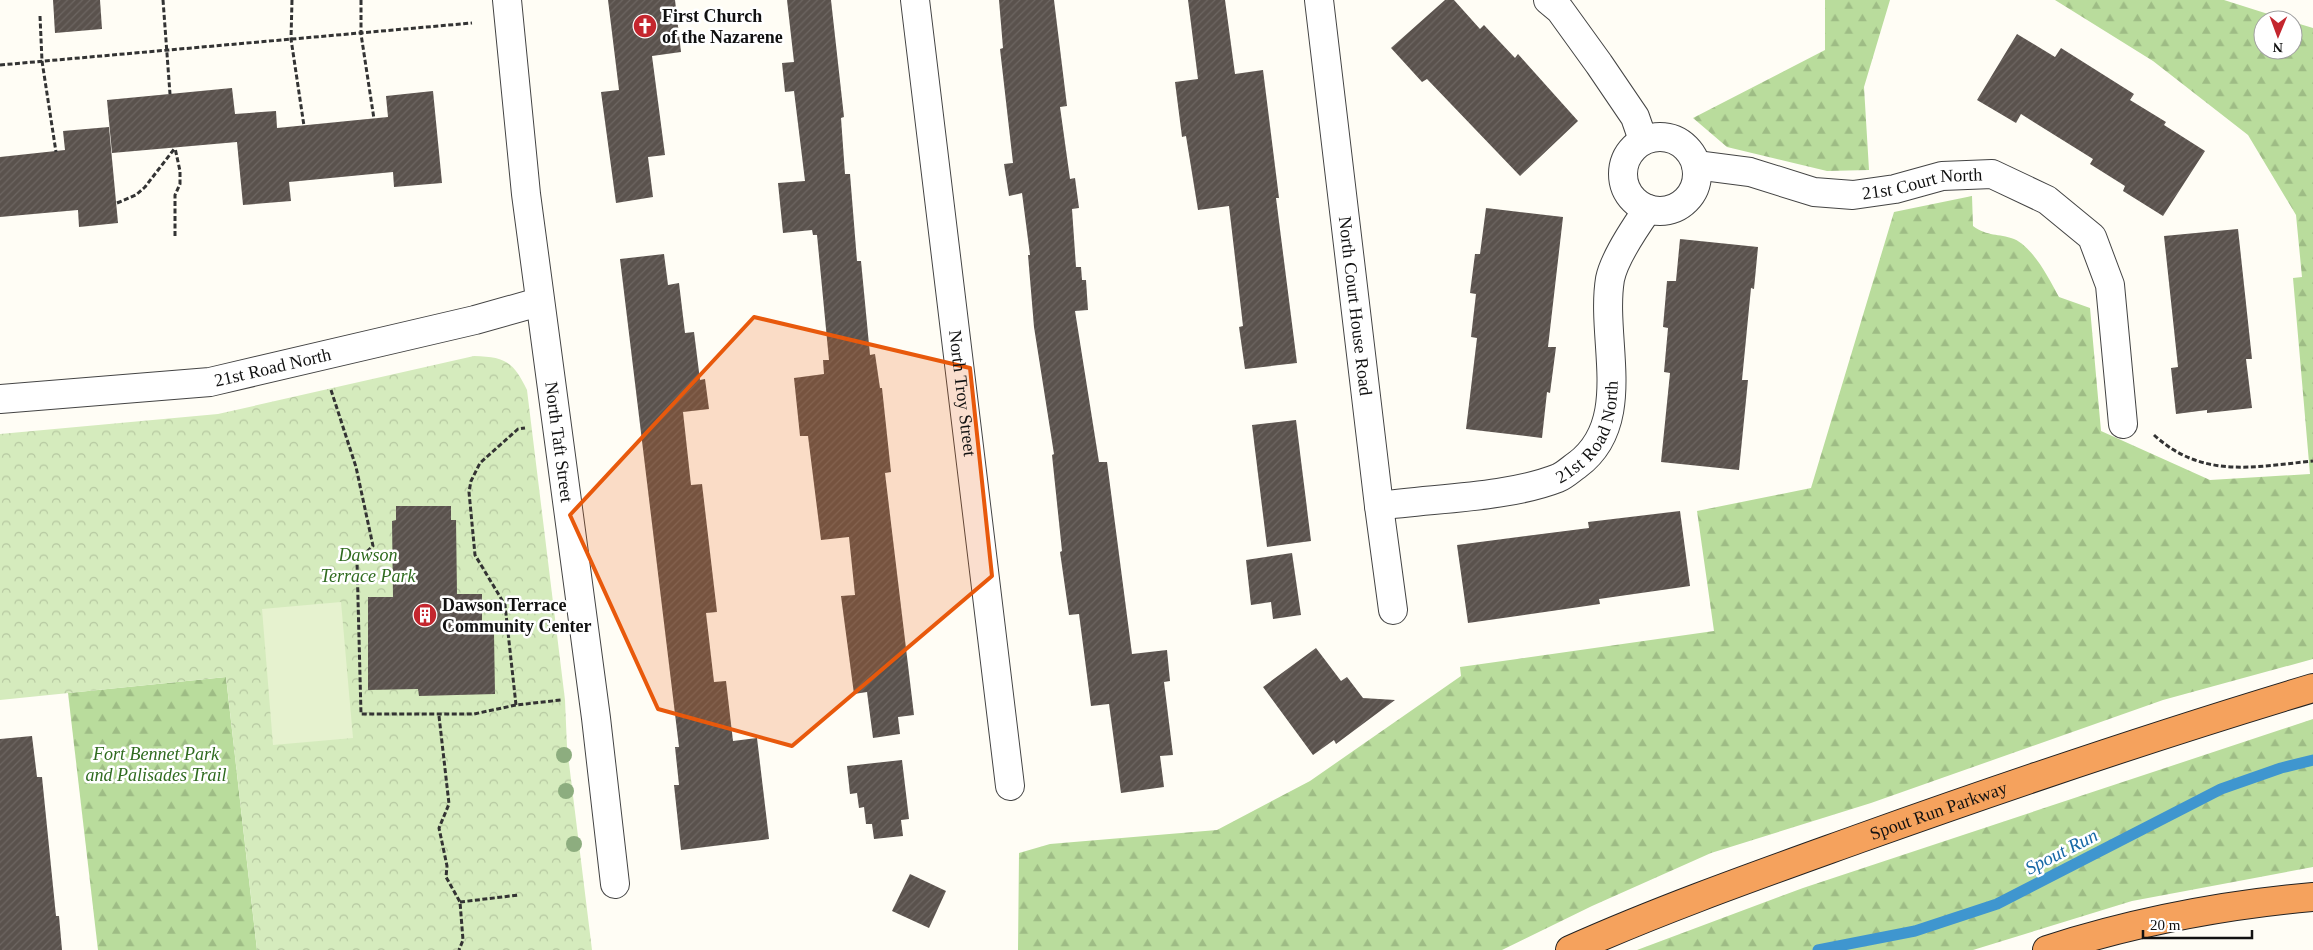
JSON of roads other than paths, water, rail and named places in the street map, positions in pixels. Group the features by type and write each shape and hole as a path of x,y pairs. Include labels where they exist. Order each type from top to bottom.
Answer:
{"highway":[{"name":"Spout Run Parkway","path":"1570,950 1663,910 1962,802 2100,755 2313,688"},
{"path":"2047,950 2134,925 2181,915 2234,906 2313,897"}],"street":[{"name":"North Taft Street","path":"507,0 526,194 596,718 616,884"},
{"name":"North Troy Street","path":"915,0 1010,786"},
{"name":"North Court House Road","path":"1319,0 1393,610"},
{"path":"1548,0 1560,10 1604,71 1635,117 1643,140"},
{"path":"1658,137 1672,138 1685,146 1694,158 1696,166 1698,172 1695,186 1688,199 1677,207 1662,211 1648,209 1635,202 1626,191 1622,176 1625,162 1632,149 1643,140 1658,137"},
{"name":"21st Court North","path":"1696,166 1750,172 1814,192 1853,195 1895,189 1942,176 1992,174 2047,200 2092,237 2110,285 2135,427"},
{"name":"21st Road North","path":"1379,506 1511,491 1560,477 1590,455 1608,420 1612,369 1607,322 1610,277 1631,234 1648,209"},
{"name":"21st Road North","path":"0,399 210,382 475,320 540,302"}],"waterway":[{"name":"Spout Run","path":"1818,950 1915,931 1997,904 2221,789 2281,768 2313,760"}],"place":[{"name":"First Church of the Nazarene","path":"645,26"},
{"name":"Dawson Terrace Community Center","path":"425,615"}],"park label":[{"name":"Dawson Terrace Park","path":"368,565"},
{"name":"Fort Bennet Park and Palisades Trail","path":"156,764"}]}
